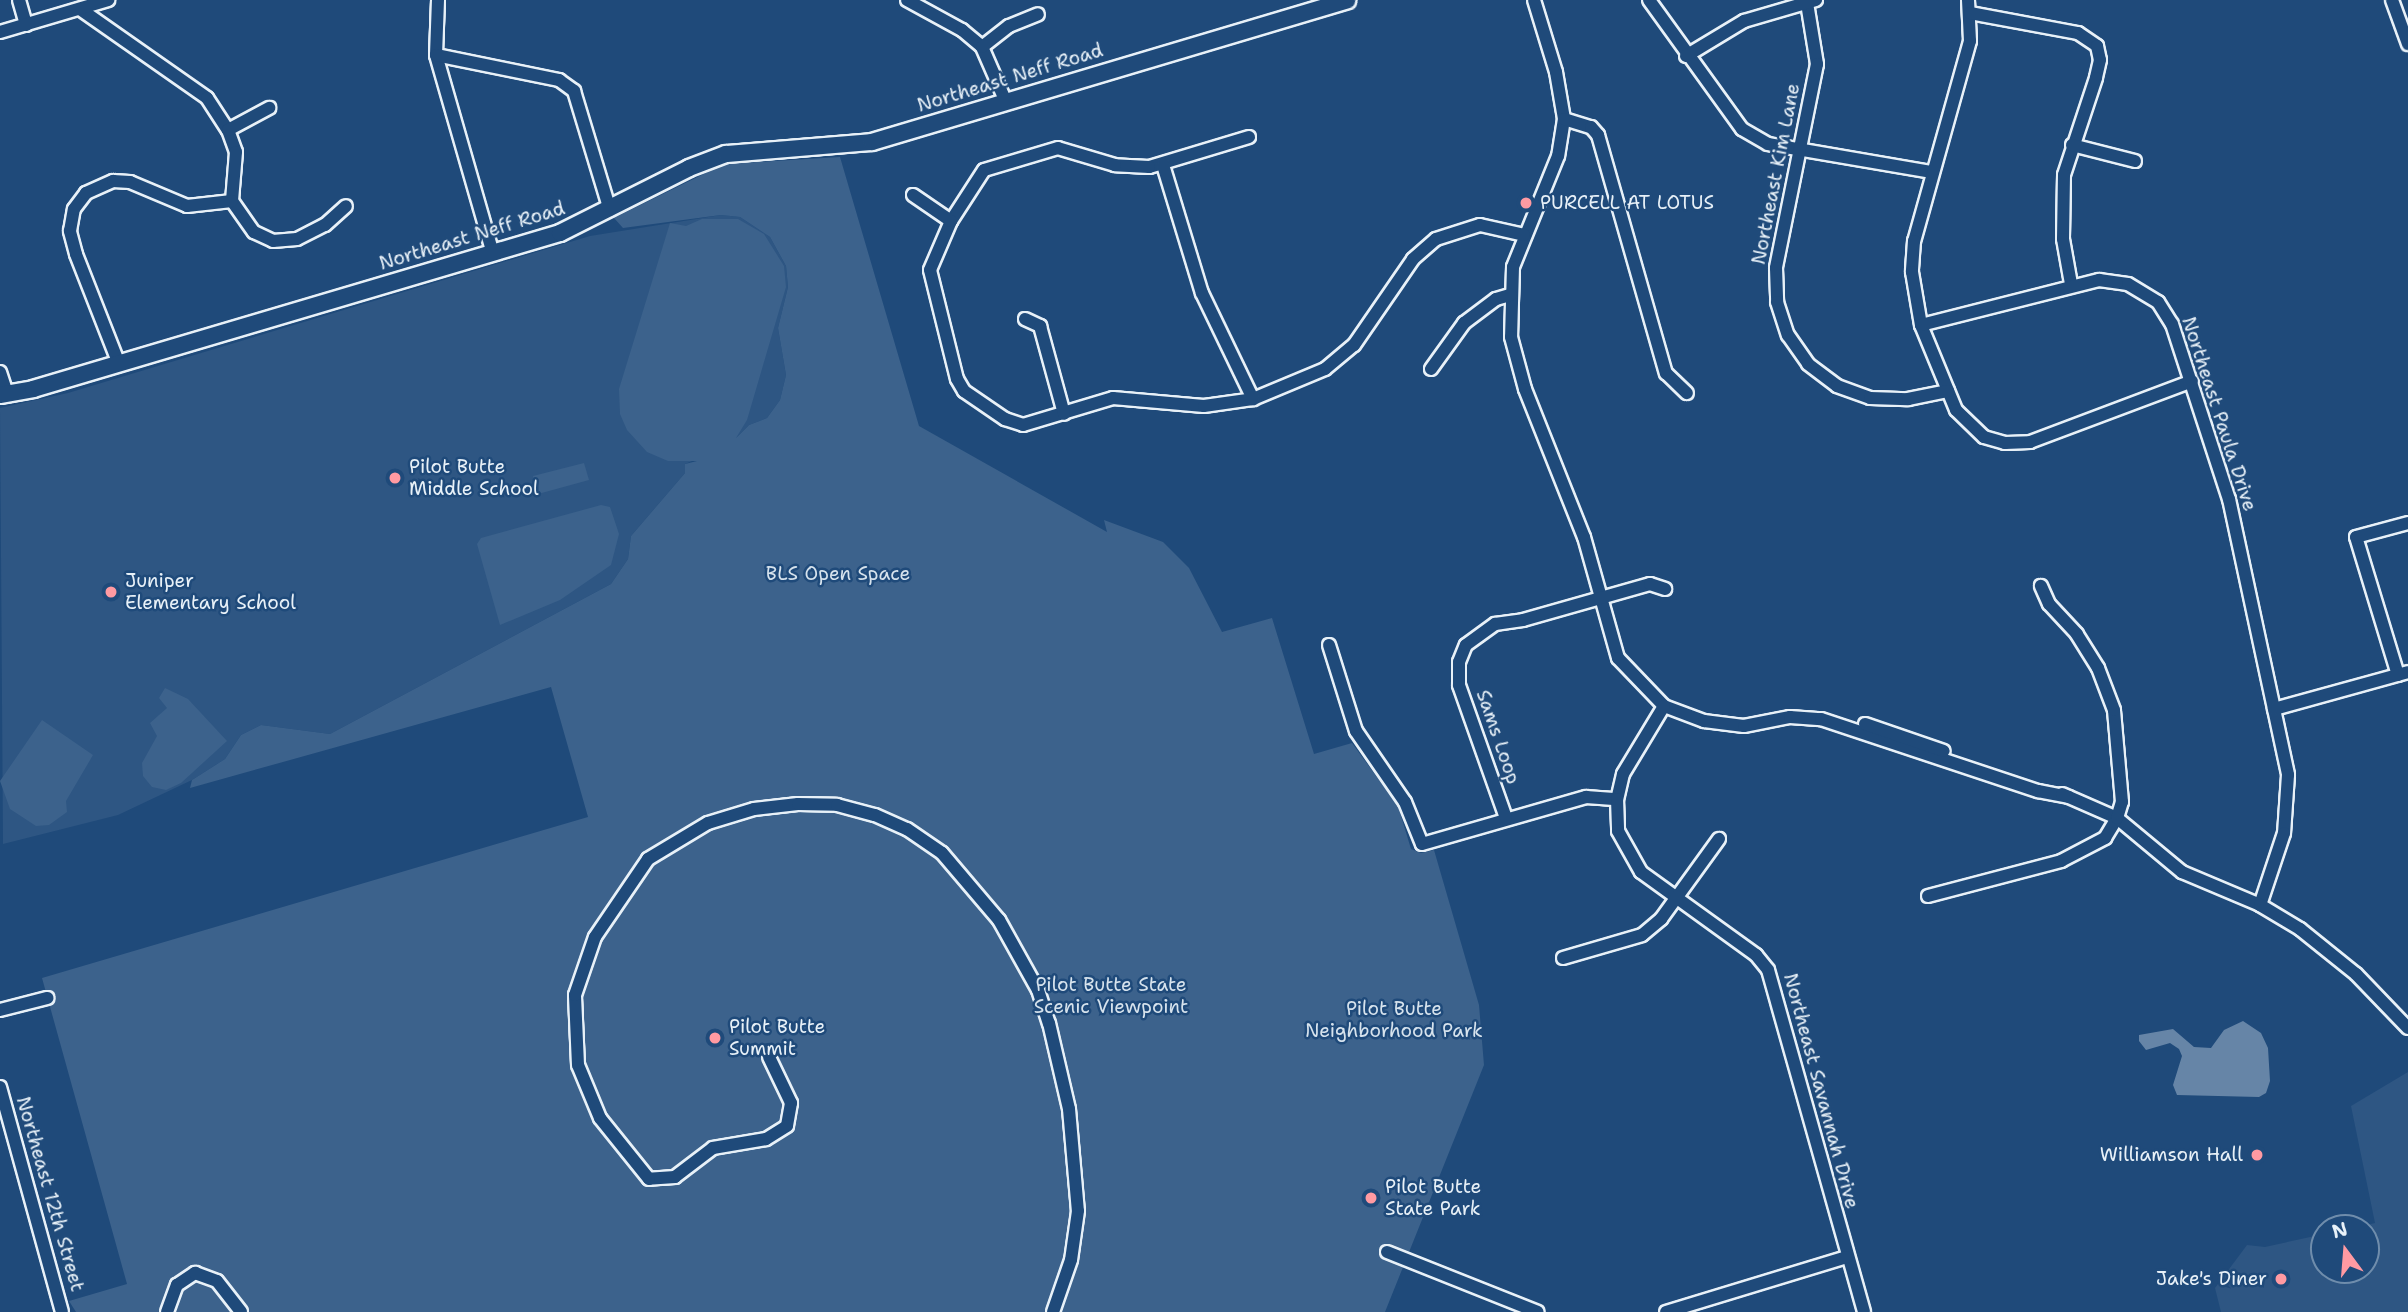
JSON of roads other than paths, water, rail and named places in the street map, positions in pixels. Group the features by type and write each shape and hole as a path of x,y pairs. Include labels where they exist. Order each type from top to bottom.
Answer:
{"main road":[{"name":"Northeast Neff Road","path":"3,395 119,364 560,233 690,168 726,154 872,142 1319,4 1347,0"}],"street":[{"path":"19,0 26,25"},
{"path":"0,32 108,0"},
{"path":"438,0 436,55 493,254"},
{"path":"907,0 962,30 982,47 1005,100"},
{"path":"1534,0 1556,72 1564,119 1558,156 1524,235 1510,295 1515,357 1584,537 1618,659 1664,706 1724,724 1821,719 2038,792 2068,797 2117,818 2182,872 2260,905 2320,943 2408,1028"},
{"path":"1649,0 1686,56 1742,129 1768,144 1931,172"},
{"path":"2392,0 2408,44"},
{"path":"1686,56 1744,21 1812,1"},
{"name":"Northeast Kim Lane","path":"1812,1 1816,64 1776,268 1777,302 1788,335 1808,364 1837,386 1859,394 1908,399 1948,391"},
{"path":"2071,284 2063,239 2064,175 2096,78 2100,60 2096,46 2078,33 1969,7 1964,67 1931,172 1914,241 1912,272 1922,326 1948,391 1968,425 1984,438 2018,443 2050,436 2192,381"},
{"path":"80,9 207,98 228,130 236,152 232,201 254,232 273,241 297,239 325,225 346,206"},
{"path":"982,47 1009,26 1038,14"},
{"path":"436,55 559,80 574,92 610,210"},
{"path":"228,130 269,108"},
{"path":"1564,119 1591,127 1598,135 1666,373 1687,393"},
{"path":"1249,137 1163,165 1124,167 1058,148 984,170 951,220 930,270 930,283 957,379 975,401 1005,419 1033,425 1113,398 1196,406 1253,399 1325,369 1354,345 1413,259 1436,239 1480,225 1524,235"},
{"path":"2072,145 2135,161"},
{"path":"1163,165 1202,293 1253,399"},
{"path":"119,364 76,254 70,231 74,209 86,193 113,181 130,182 187,206 232,201"},
{"path":"913,195 951,220"},
{"name":"Northeast Paula Drive","path":"1922,326 2071,284 2099,280 2127,284 2158,302 2172,324 2229,499 2274,709 2288,799 2277,860 2260,905"},
{"path":"1431,369 1464,323 1496,299 1510,295"},
{"path":"1025,320 1040,326 1064,414"},
{"path":"0,372 3,395"},
{"path":"2274,709 2403,674 2356,537 2408,523"},
{"name":"Sams Loop","path":"1506,818 1459,685 1459,662 1474,636 1495,624 1650,583 1665,589"},
{"path":"1928,896 2061,861 2105,838 2117,818 2122,802 2114,710 2098,668 2077,634 2049,604 2041,586"},
{"path":"1329,645 1356,731 1405,802 1422,844 1586,797 1617,799"},
{"name":"Northeast Savannah Drive","path":"1664,706 1623,774 1617,799 1618,831 1627,852 1641,872 1756,954 1768,970 1864,1312"},
{"path":"769,1057 791,1103 787,1126 766,1139 713,1148 676,1177 649,1179 600,1118 578,1065 575,995 595,937 648,859 708,822 754,809 798,804 837,805 875,815 907,829 942,853 999,920 1038,990 1049,1023 1069,1109 1078,1211 1071,1259 1054,1312"},
{"path":"1563,958 1642,935 1676,897 1719,839"},
{"path":"0,1010 47,998"},
{"name":"Northeast 12th Street","path":"0,1087 62,1312"},
{"path":"1387,1252 1538,1312"},
{"path":"1666,1312 1847,1257"},
{"path":"167,1312 182,1279 195,1273 217,1281 241,1312"}],"place":[{"name":"PURCELL AT LOTUS","path":"1526,203"},
{"name":"Pilot Butte Middle School","path":"395,478"},
{"name":"Juniper Elementary School","path":"111,592"},
{"name":"Pilot Butte Summit","path":"715,1038"},
{"name":"Williamson Hall","path":"2257,1155"},
{"name":"Pilot Butte State Park","path":"1371,1198"},
{"name":"Jake's Diner","path":"2281,1279"}],"park label":[{"name":"BLS Open Space","path":"838,574"},
{"name":"Pilot Butte State Scenic Viewpoint","path":"1111,996"},
{"name":"Pilot Butte Neighborhood Park","path":"1394,1020"}]}
